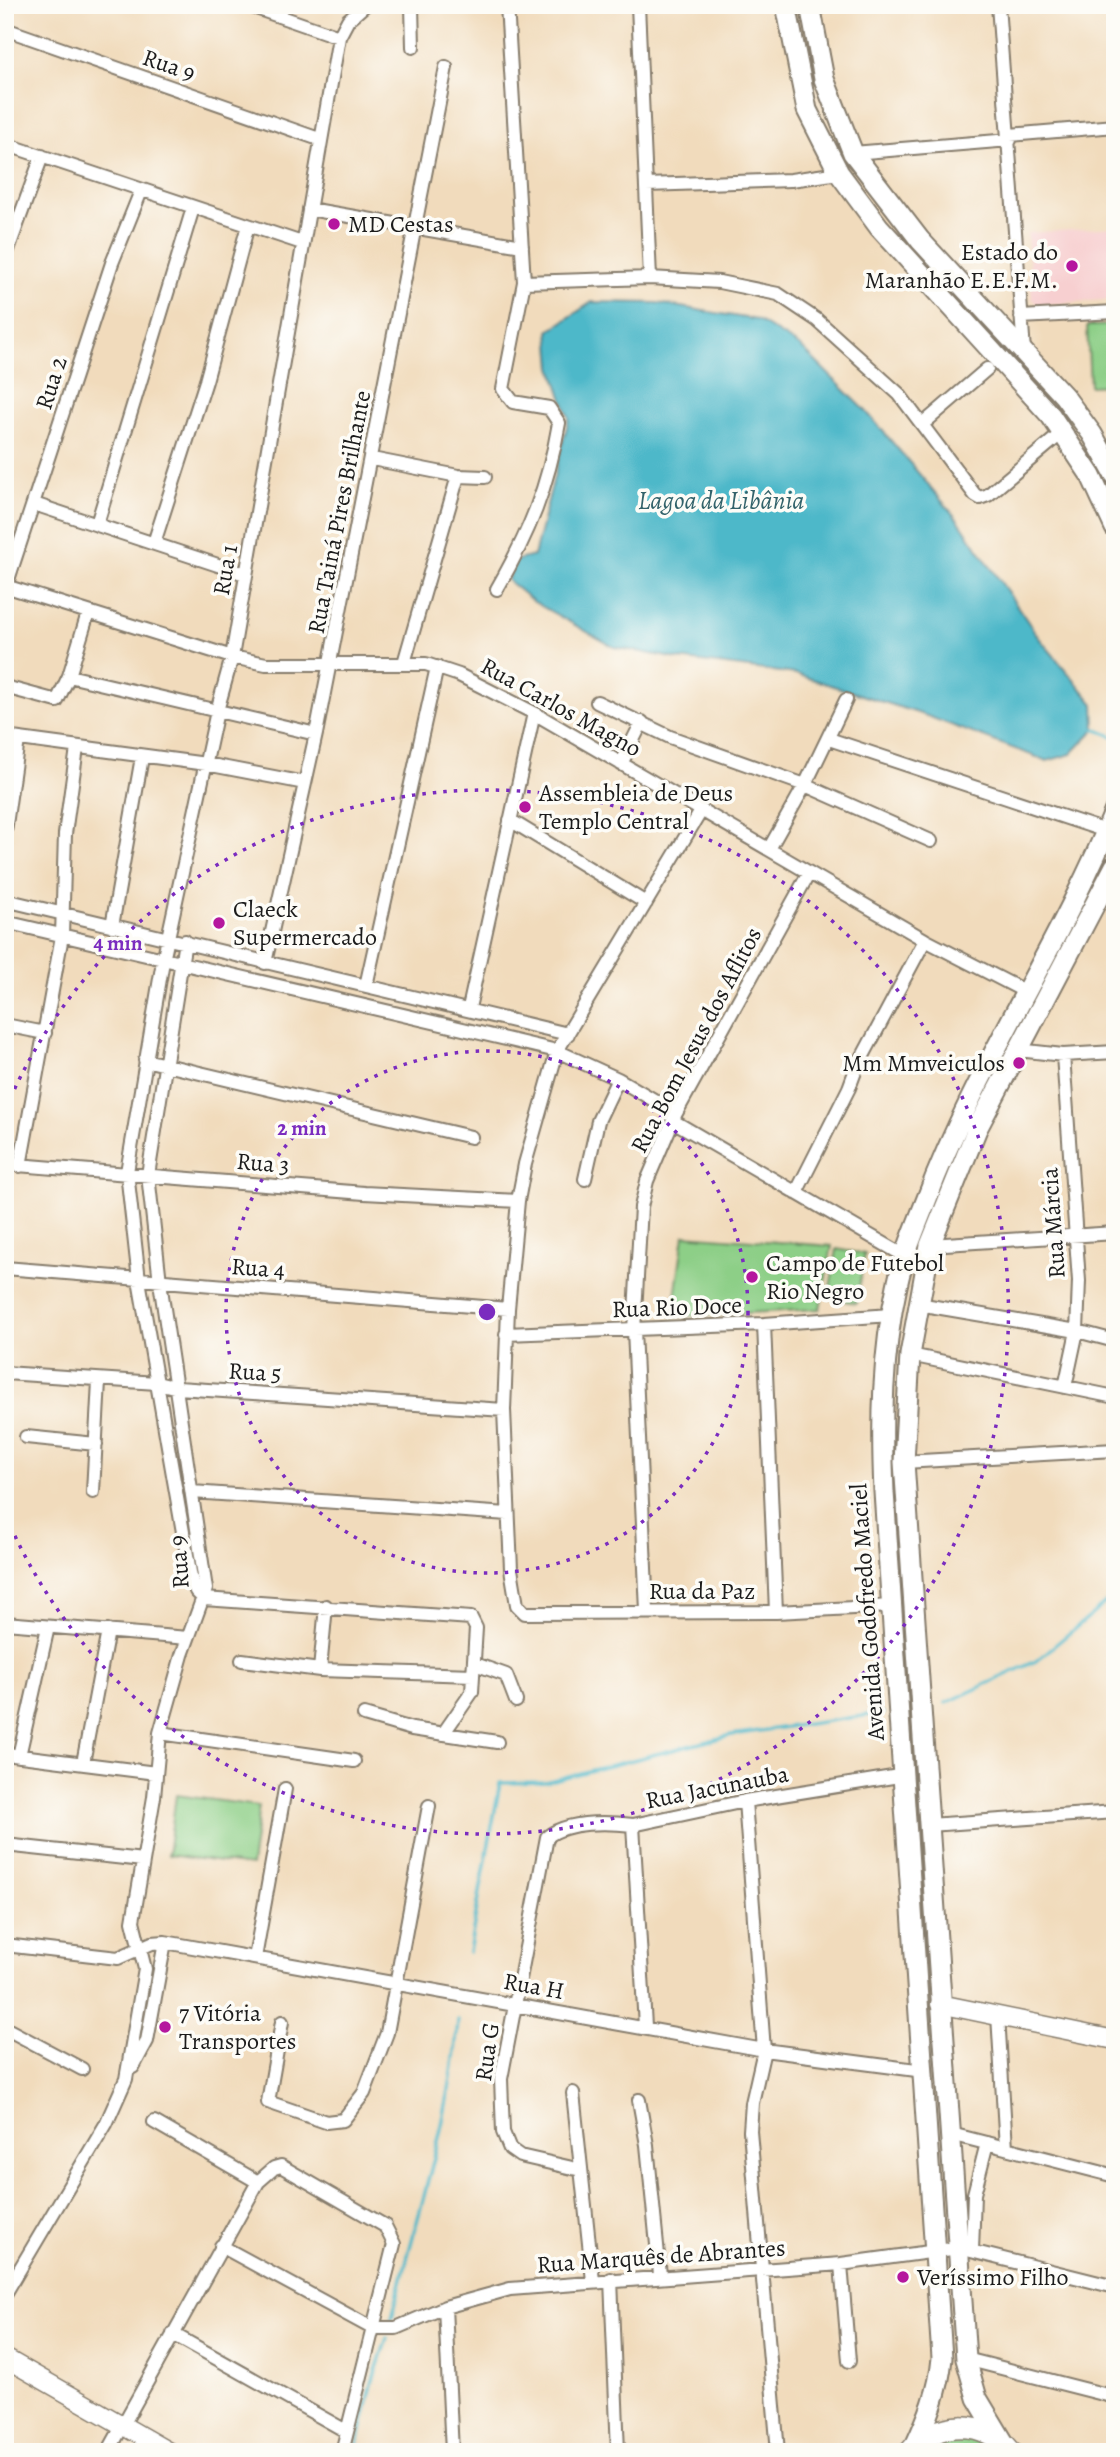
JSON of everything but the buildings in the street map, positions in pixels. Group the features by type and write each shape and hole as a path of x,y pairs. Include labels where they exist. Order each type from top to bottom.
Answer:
{"highway":[{"path":"912,2450 937,2430 957,2426 982,2430 1008,2448"}],"main road":[{"path":"786,5 807,110 839,173 879,227 990,347 1063,432 1091,476 1115,528"},
{"path":"810,5 824,79 852,153 920,240 1064,396 1092,434 1115,475"},
{"name":"Avenida Godofredo Maciel","path":"912,2450 931,2412 939,2385 942,2358 882,1444 883,1396 891,1315 905,1256 971,1095 1026,992 1115,810"},
{"name":"Avenida Godofredo Maciel","path":"1008,2448 977,2398 966,2359 965,2249 951,2134 940,2004 904,1462 910,1355 930,1245 977,1129 1114,869"}],"street":[{"path":"247,5 339,37"},
{"path":"412,5 412,47"},
{"path":"497,589 526,539 540,505 559,423 549,408 513,402 503,389 524,282 507,5"},
{"path":"638,5 650,278"},
{"path":"999,5 1025,355"},
{"name":"Rua 1","path":"169,937 216,710 232,657 264,481 319,139 339,37 348,20 364,6"},
{"name":"Rua 9","path":"5,29 319,139"},
{"name":"Rua Tainá Pires Brilhante","path":"265,963 331,662 446,68"},
{"path":"852,153 1115,126"},
{"path":"5,144 302,243"},
{"path":"5,258 42,156"},
{"path":"646,185 791,180 839,173"},
{"name":"Rua 2","path":"5,587 112,263 141,191"},
{"path":"97,524 193,208"},
{"path":"309,209 522,246"},
{"path":"154,543 206,381 248,225"},
{"path":"524,282 650,278 719,282 787,299 817,320 890,385 980,498 988,495 1063,432"},
{"path":"1021,317 1115,312"},
{"path":"923,424 987,369"},
{"path":"372,459 458,476 485,477"},
{"path":"404,663 458,476"},
{"path":"34,504 246,574"},
{"name":"Rua Carlos Magno","path":"5,587 232,657 266,664 404,663 437,667 534,713 925,940 1026,992"},
{"path":"5,687 57,701 69,676 88,612"},
{"path":"366,986 437,667"},
{"path":"69,676 316,734"},
{"path":"769,849 829,739 846,700"},
{"path":"597,702 670,737 805,785 931,841"},
{"path":"469,1008 534,713"},
{"path":"621,764 642,722"},
{"path":"5,832 11,739 206,764 305,783"},
{"path":"829,739 1106,831"},
{"path":"20,1166 62,936 60,915 65,834 77,748"},
{"path":"111,926 142,757"},
{"path":"192,1492 508,1514 504,1409 508,1309 518,1200 542,1096 558,1051 701,811"},
{"path":"510,820 646,903"},
{"name":"Rua Bom Jesus dos Aflitos","path":"647,1611 634,1330 641,1207 647,1181 675,1117 809,873"},
{"path":"5,900 60,915 169,937 288,969 469,1008 568,1034"},
{"path":"5,922 558,1051 618,1079 796,1193 905,1256"},
{"name":"Rua 9","path":"169,937 127,1172 139,1280 191,1578 201,1608"},
{"path":"796,1193 867,1046 925,940"},
{"name":"Rua 9","path":"185,941 148,1175 160,1282 205,1576 201,1608"},
{"path":"285,986 288,969"},
{"path":"5,1025 45,1033"},
{"path":"1018,1050 1063,1055 1115,1052"},
{"name":"Rua Márcia","path":"1063,1055 1079,1280 1077,1331 1065,1387"},
{"path":"145,1060 471,1137"},
{"path":"585,1180 598,1121 618,1079"},
{"name":"Rua 3","path":"5,1164 364,1193 518,1200"},
{"path":"930,1245 1115,1233"},
{"name":"Rua 4","path":"5,1268 508,1309"},
{"path":"918,1304 1077,1331 1115,1341"},
{"name":"Rua Rio Doce","path":"506,1334 764,1324 891,1315"},
{"path":"764,1324 776,1612"},
{"path":"910,1355 1115,1396"},
{"name":"Rua 5","path":"5,1373 157,1383 178,1388 504,1409"},
{"path":"93,1492 99,1381"},
{"path":"26,1437 96,1444"},
{"path":"904,1462 1115,1450"},
{"name":"Rua da Paz","path":"508,1514 511,1569 517,1605 525,1613 776,1612 892,1606"},
{"path":"320,1670 326,1606"},
{"path":"126,2079 145,1969 132,1921 160,1732 188,1639 201,1608 326,1606 468,1616 474,1620 471,1697 443,1734"},
{"path":"5,1623 188,1639"},
{"path":"19,1756 48,1627"},
{"path":"83,1763 108,1631"},
{"path":"242,1660 320,1670 474,1669 506,1675 516,1702"},
{"path":"364,1715 412,1729 497,1742"},
{"path":"160,1732 354,1761"},
{"path":"5,1754 156,1773"},
{"name":"Rua Jacunauba","path":"543,1844 554,1832 566,1828 616,1823 633,1825 745,1801 905,1775"},
{"path":"255,1958 285,1789"},
{"path":"745,1801 764,2050 752,2103 750,2131 778,2452"},
{"path":"282,2022 267,2093 268,2102 326,2122 336,2122 349,2115 365,2093 378,2063 429,1806"},
{"path":"929,1825 1115,1812"},
{"path":"633,1825 645,2026"},
{"name":"Rua G","path":"543,1844 501,2079 505,2141 520,2156 581,2170"},
{"path":"5,1845 143,1860"},
{"path":"5,2294 106,2124 146,2041 165,1942"},
{"name":"Rua H","path":"5,1945 118,1958 152,1943 165,1942 645,2026 764,2050 924,2071"},
{"path":"940,2004 1115,2040"},
{"path":"998,2015 1006,2148"},
{"path":"5,2028 82,2069"},
{"path":"573,2093 593,2281"},
{"path":"639,2100 647,2145 660,2275"},
{"path":"154,2122 258,2182"},
{"path":"951,2134 1115,2176"},
{"path":"987,2143 974,2193 965,2249 1115,2287"},
{"path":"108,2452 258,2182 274,2168 286,2167 377,2221 389,2231 394,2244 342,2452"},
{"path":"221,2246 372,2328"},
{"name":"Rua Marquês de Abrantes","path":"372,2328 396,2328 445,2307 510,2289 660,2275 841,2264 965,2249"},
{"path":"841,2264 849,2361"},
{"path":"611,2279 618,2452"},
{"path":"445,2307 452,2452"},
{"path":"173,2334 346,2431"},
{"path":"5,2358 169,2452"},
{"path":"966,2359 1115,2397"}],"shaded area":[{"name":"Estado do Maranhão E.E.F.M.","path":"1115,227 1115,299 1038,305 1032,299 1027,233"}],"green space":[{"path":"1115,325 1115,385 1090,386 1087,326"},
{"name":"Campo de Futebol Rio Negro","path":"684,1235 832,1246 820,1309 672,1317"},
{"path":"837,1249 865,1254 856,1303 828,1298"},
{"path":"176,1795 259,1806 251,1866 168,1855"},
{"path":"957,2437 975,2439 997,2452 925,2452 940,2441"}],"water":[{"name":"Lagoa da Libânia","path":"592,302 657,303 757,320 801,347 865,410 959,521 1039,638 1094,704 1095,729 1071,754 1047,761 927,716 796,674 678,659 614,647 534,602 507,580 517,560 534,556 569,418 552,367 549,331"}],"waterway":[{"path":"1095,729 1115,737"},
{"path":"946,1703 1036,1661 1115,1595"},
{"path":"469,1952 500,1783 545,1782 732,1735 883,1713"},
{"path":"392,2318 440,2133 458,2020"},
{"path":"356,2452 373,2380 387,2338"}],"place":[{"name":"MD Cestas","path":"334,224"},
{"name":"Estado do Maranhão E.E.F.M.","path":"1072,266"},
{"name":"Assembleia de Deus Templo Central","path":"525,807"},
{"name":"Claeck Supermercado","path":"219,923"},
{"name":"Mm Mmveiculos","path":"1019,1063"},
{"name":"Campo de Futebol Rio Negro","path":"752,1277"},
{"name":"7 Vitória Transportes","path":"165,2027"},
{"name":"Veríssimo Filho","path":"903,2277"}]}
